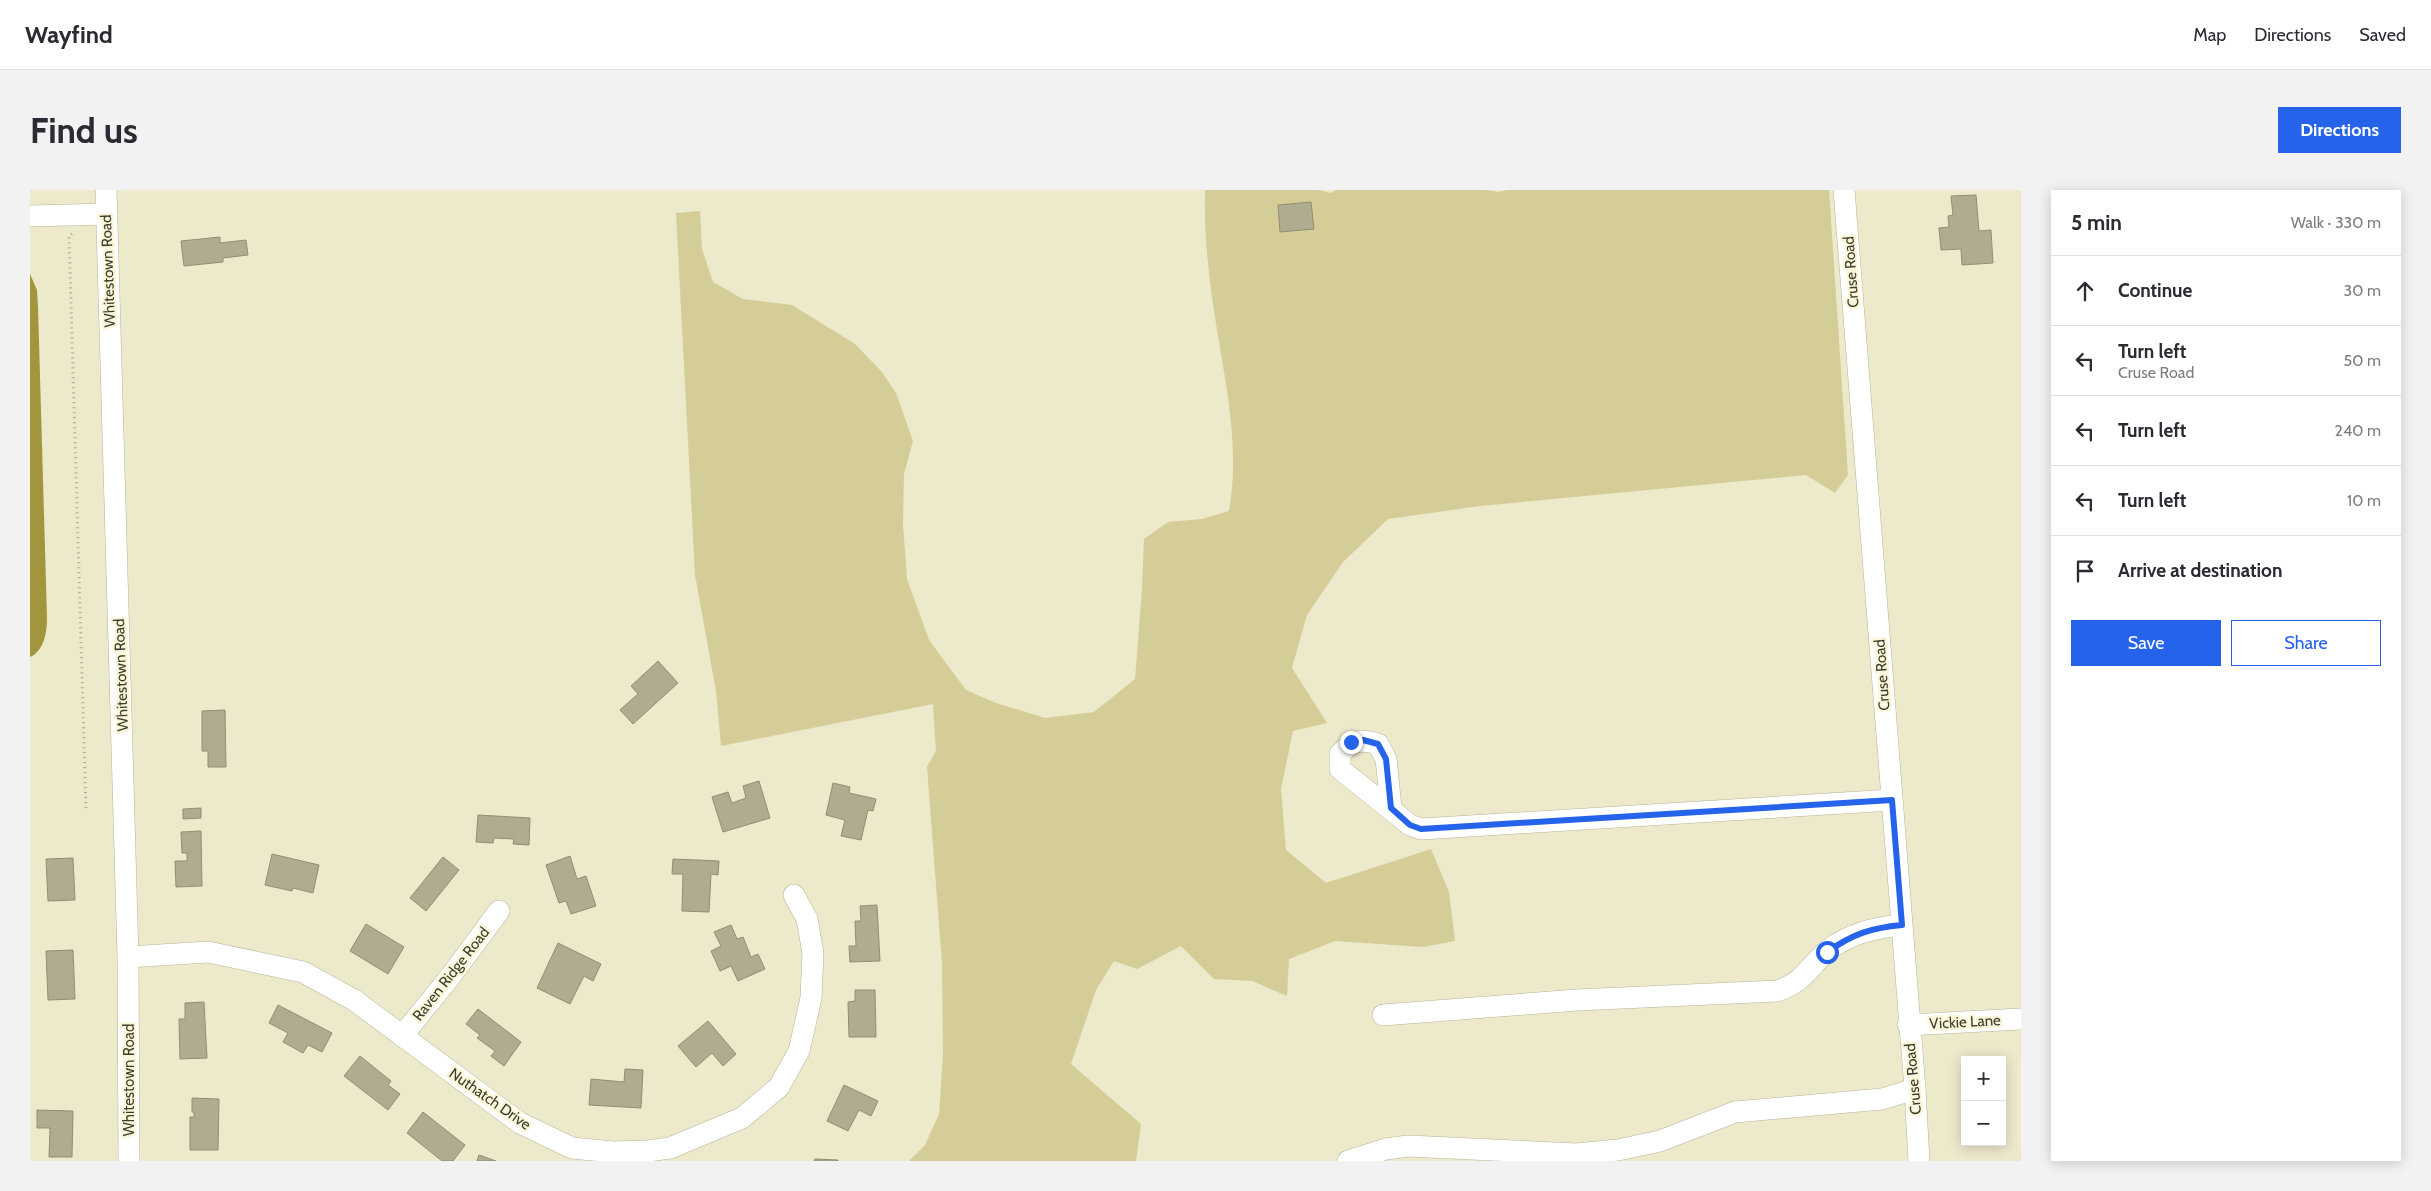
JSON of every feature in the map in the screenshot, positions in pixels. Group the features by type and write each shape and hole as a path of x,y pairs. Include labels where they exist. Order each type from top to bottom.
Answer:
{"street":[{"name":"Whitestown Road","path":"106,190 128,957 129,1161"},
{"name":"Cruse Road","path":"1844,190 1902,925 1908,1025 1915,1089 1919,1161"},
{"path":"30,216 107,214"},
{"path":"1391,808 1410,825 1421,829 1436,830 1584,818 1892,800"},
{"name":"Nuthatch Drive","path":"128,957 208,952 303,972 354,1000 520,1123 572,1148 613,1152 670,1148 742,1118 779,1087 799,1051 811,998 812,953 807,919 794,894"},
{"name":"Raven Ridge Road","path":"402,1036 450,978 498,911"},
{"path":"1383,1014 1577,1000 1777,991 1792,986 1813,968 1827,952 1846,938 1863,931 1902,925"},
{"name":"Vickie Lane","path":"1908,1025 2021,1019"},
{"path":"1348,1161 1386,1149 1408,1146 1576,1154 1618,1150 1660,1141 1735,1112 1882,1099 1915,1089"}],"path":[{"path":"79,214 79,230 69,236 86,810"}],"shaded area":[{"path":"1205,190 1319,190 1331,193 1336,190 1487,190 1498,192 1507,190 1829,190 1848,475 1835,493 1806,475 1480,506 1388,519 1343,562 1307,615 1292,668 1327,723 1293,731 1281,789 1286,850 1326,883 1431,849 1449,892 1455,941 1423,947 1335,941 1289,959 1287,996 1252,981 1214,979 1181,946 1137,969 1114,961 1096,990 1071,1064 1141,1124 1136,1161 909,1161 925,1145 939,1114 943,1054 942,963 927,767 936,751 933,704 721,746 716,691 695,575 676,213 700,211 702,249 713,282 743,299 792,305 855,344 882,372 896,393 913,441 904,474 903,524 907,579 929,640 966,690 996,703 1045,718 1094,712 1135,679 1144,539 1168,522 1202,519 1229,511 1233,461 1232,436 1230,411 1208,266"},
{"path":"30,274 37,290 38,307 47,618 42,646 30,657"}],"building":[{"path":"1976,195 1979,231 1991,230 1993,263 1962,265 1961,249 1941,250 1939,228 1949,227 1948,216 1953,215 1951,196"},
{"path":"1311,202 1314,229 1280,232 1278,205"},
{"path":"220,237 220,243 246,240 248,255 223,258 223,262 184,266 181,241"},
{"path":"658,661 678,683 633,724 620,710 638,694 631,686"},
{"path":"225,710 226,767 208,767 208,751 202,751 202,711"},
{"path":"759,781 770,818 723,832 712,797 728,792 732,803 746,798 743,786"},
{"path":"833,783 850,787 849,793 876,799 873,811 868,810 861,840 841,836 845,820 826,815"},
{"path":"201,808 201,818 183,819 183,809"},
{"path":"478,815 530,818 529,845 513,844 514,839 494,838 493,843 476,842"},
{"path":"201,831 202,886 176,887 175,861 187,861 187,853 182,853 181,832"},
{"path":"272,854 319,865 313,893 293,888 292,891 265,885"},
{"path":"570,856 577,879 586,876 596,906 571,914 566,901 559,903 546,865"},
{"path":"443,857 459,870 426,911 410,898"},
{"path":"73,858 75,900 48,901 46,859"},
{"path":"673,859 719,861 718,875 711,874 709,912 682,911 683,874 672,874"},
{"path":"877,905 880,961 850,962 849,946 856,946 855,921 861,921 860,906"},
{"path":"366,924 404,947 388,974 350,951"},
{"path":"731,925 737,939 743,937 751,957 758,954 765,969 738,981 731,966 720,971 711,951 721,946 714,932"},
{"path":"558,943 601,964 593,981 584,976 570,1004 537,988"},
{"path":"73,950 75,999 48,1000 46,951"},
{"path":"855,990 875,990 876,1037 849,1037 848,1002 855,1001"},
{"path":"204,1002 207,1058 180,1059 179,1019 185,1019 185,1003"},
{"path":"278,1005 332,1033 322,1052 308,1045 303,1053 283,1042 288,1033 269,1023"},
{"path":"478,1009 521,1042 504,1066 491,1056 495,1051 477,1038 480,1035 466,1024"},
{"path":"708,1021 736,1054 723,1066 712,1053 696,1067 678,1046"},
{"path":"360,1056 391,1081 388,1085 400,1094 388,1110 344,1076"},
{"path":"625,1069 643,1070 641,1108 589,1105 591,1079 624,1082"},
{"path":"844,1085 878,1101 871,1116 859,1110 848,1131 827,1121"},
{"path":"192,1098 219,1099 218,1150 190,1150 190,1117 194,1117"},
{"path":"37,1110 73,1111 72,1157 49,1157 50,1128 37,1128"},
{"path":"423,1112 465,1145 453,1161 442,1161 407,1133"},
{"path":"479,1155 496,1161 477,1161"},
{"path":"815,1159 838,1160 838,1161 814,1161"}],"route":[{"path":"1351,742 1363,740 1378,744 1386,759 1391,808 1410,825 1421,829 1436,830 1584,818 1848,801 1892,800 1902,925 1863,931 1846,938 1827,952"}]}
